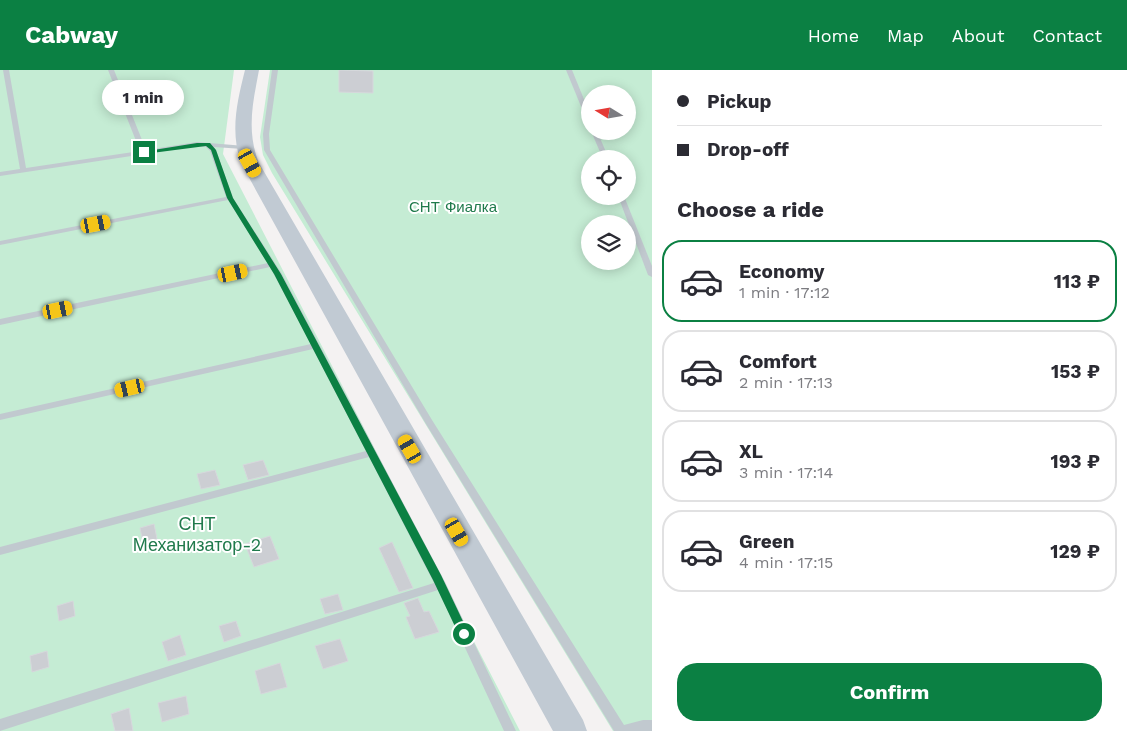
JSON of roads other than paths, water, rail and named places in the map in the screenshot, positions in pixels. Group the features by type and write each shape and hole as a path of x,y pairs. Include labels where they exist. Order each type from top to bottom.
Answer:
{"street":[{"path":"252,70 244,108 242,133 243,147 254,171 571,731"}],"lane":[{"path":"6,70 23,170"},
{"path":"111,70 144,152"},
{"path":"275,70 266,134 267,150 429,422 623,731 643,726 652,726"},
{"path":"569,70 581,99"},
{"path":"0,174 197,144 243,147"},
{"path":"208,144 213,150 230,198 272,265 441,585 510,731"},
{"path":"0,243 230,198"},
{"path":"625,205 652,275"},
{"path":"0,322 272,265"},
{"path":"0,417 316,346"},
{"path":"0,550 371,453"},
{"path":"0,725 441,585"}],"park label":[{"name":"СНТ Фиалка","path":"453,207"},
{"name":"СНТ Механизатор-2","path":"197,533"}]}
